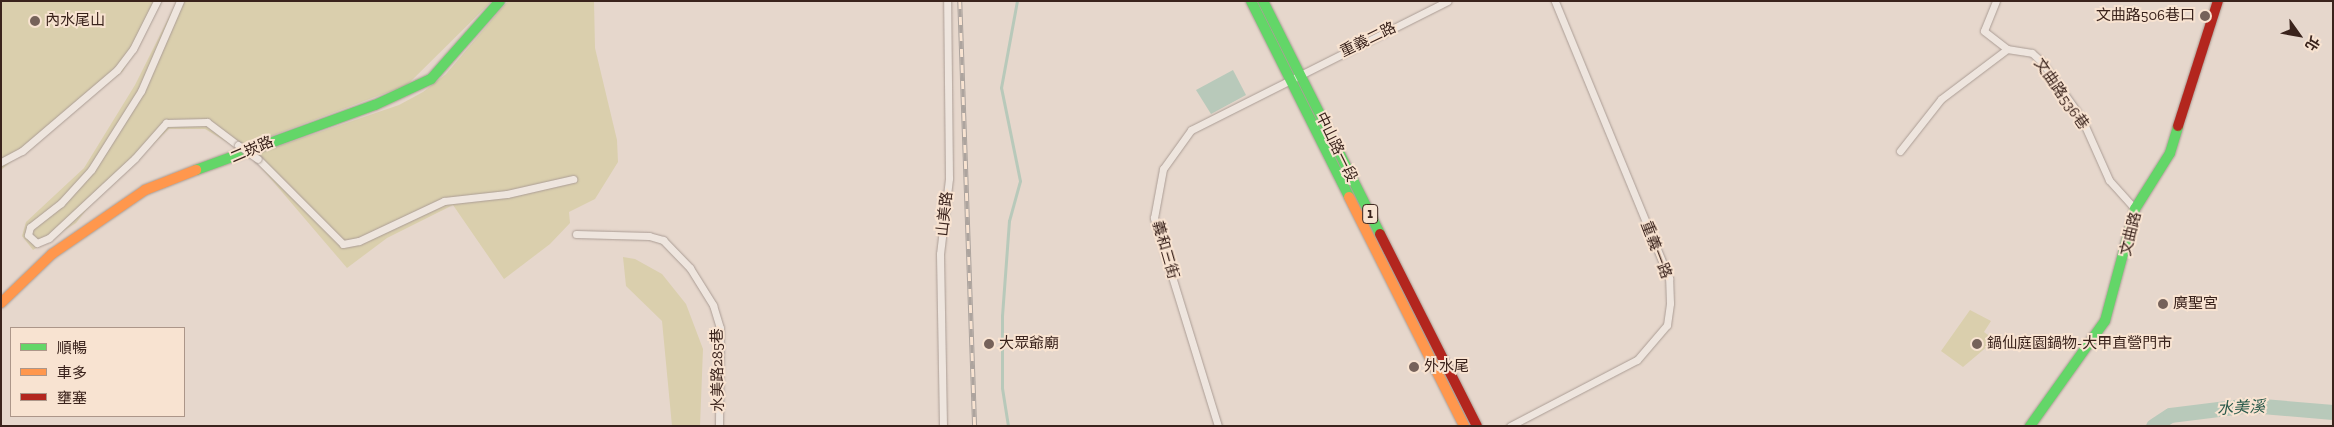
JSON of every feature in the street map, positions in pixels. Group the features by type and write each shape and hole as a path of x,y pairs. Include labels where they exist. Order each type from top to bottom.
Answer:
{"street":[{"path":"1,162 22,151 117,70 133,49 157,1"},
{"path":"180,1 141,90 90,170 61,203 30,227 28,235 37,243 49,238 166,123 207,122 258,159 318,224 343,244 359,241 444,201 507,194 572,179"},
{"name":"二崁路","path":"1,304 52,254 145,190 307,126 375,105 431,79 500,1"},
{"name":"山美路","path":"943,426 940,254 949,178 947,1"},
{"name":"中山路一段","path":"1251,1 1464,426"},
{"name":"中山路一段","path":"1264,1 1477,426"},
{"name":"重義二路","path":"1290,80 1447,1"},
{"name":"重義一路","path":"1510,426 1637,360 1667,325 1670,303 1669,278 1555,1"},
{"path":"1900,151 1941,99 2007,49 1984,30 1996,1"},
{"name":"文曲路","path":"2030,426 2104,321 2135,209 2170,153 2218,1"},
{"name":"文曲路536巷","path":"2007,49 2032,52 2041,61 2081,117 2110,180 2135,209"},
{"name":"義和三街","path":"1218,426 1154,218 1156,190 1174,148 1191,130 1290,80"},
{"name":"水美路285巷","path":"576,234 649,236 663,240 690,268 713,305 720,328 719,426"}],"shaded area":[{"path":"1,1 162,1 123,71 1,170"},
{"path":"177,1 492,1 407,85 263,139 276,147 399,105 423,92 446,74 508,1 594,1 595,48 617,140 618,162 595,199 569,212 570,223 550,244 504,279 453,205 387,238 347,268 252,157 205,129 169,129 94,200 76,223 33,250 22,236 26,222 84,168 135,85"},
{"path":"1233,70 1246,95 1211,114 1196,90"},
{"path":"623,257 635,259 662,274 686,304 703,349 700,426 672,426 662,321 626,286"},
{"path":"1970,310 1991,321 1984,332 1995,340 1963,367 1941,351"}],"waterway":[{"path":"1008,426 1002,388 1002,316 1009,221 1020,181 1001,88 1017,1"},
{"name":"水美溪","path":"2153,426 2170,415 2250,405 2333,412"}],"railway":[{"path":"960,1 975,426"}],"traffic: fast":[{"path":"196,170 375,105 431,79 500,1"},
{"path":"1251,1 1349,197"},
{"path":"1263,1 1380,234"},
{"path":"2030,426 2105,321 2135,209 2170,153 2178,126"}],"traffic: slow":[{"path":"1,303 52,254 145,190 196,170"},
{"path":"1349,197 1464,426"}],"traffic: jam":[{"path":"2178,126 2218,1"},
{"path":"1380,234 1477,426"}],"place":[{"name":"文曲路506巷口","path":"2205,16"},
{"name":"內水尾山","path":"35,21"},
{"name":"廣聖宮","path":"2163,304"},
{"name":"大眾爺廟","path":"989,344"},
{"name":"鍋仙庭園鍋物-大甲直營門市","path":"1977,344"},
{"name":"外水尾","path":"1414,367"}]}
